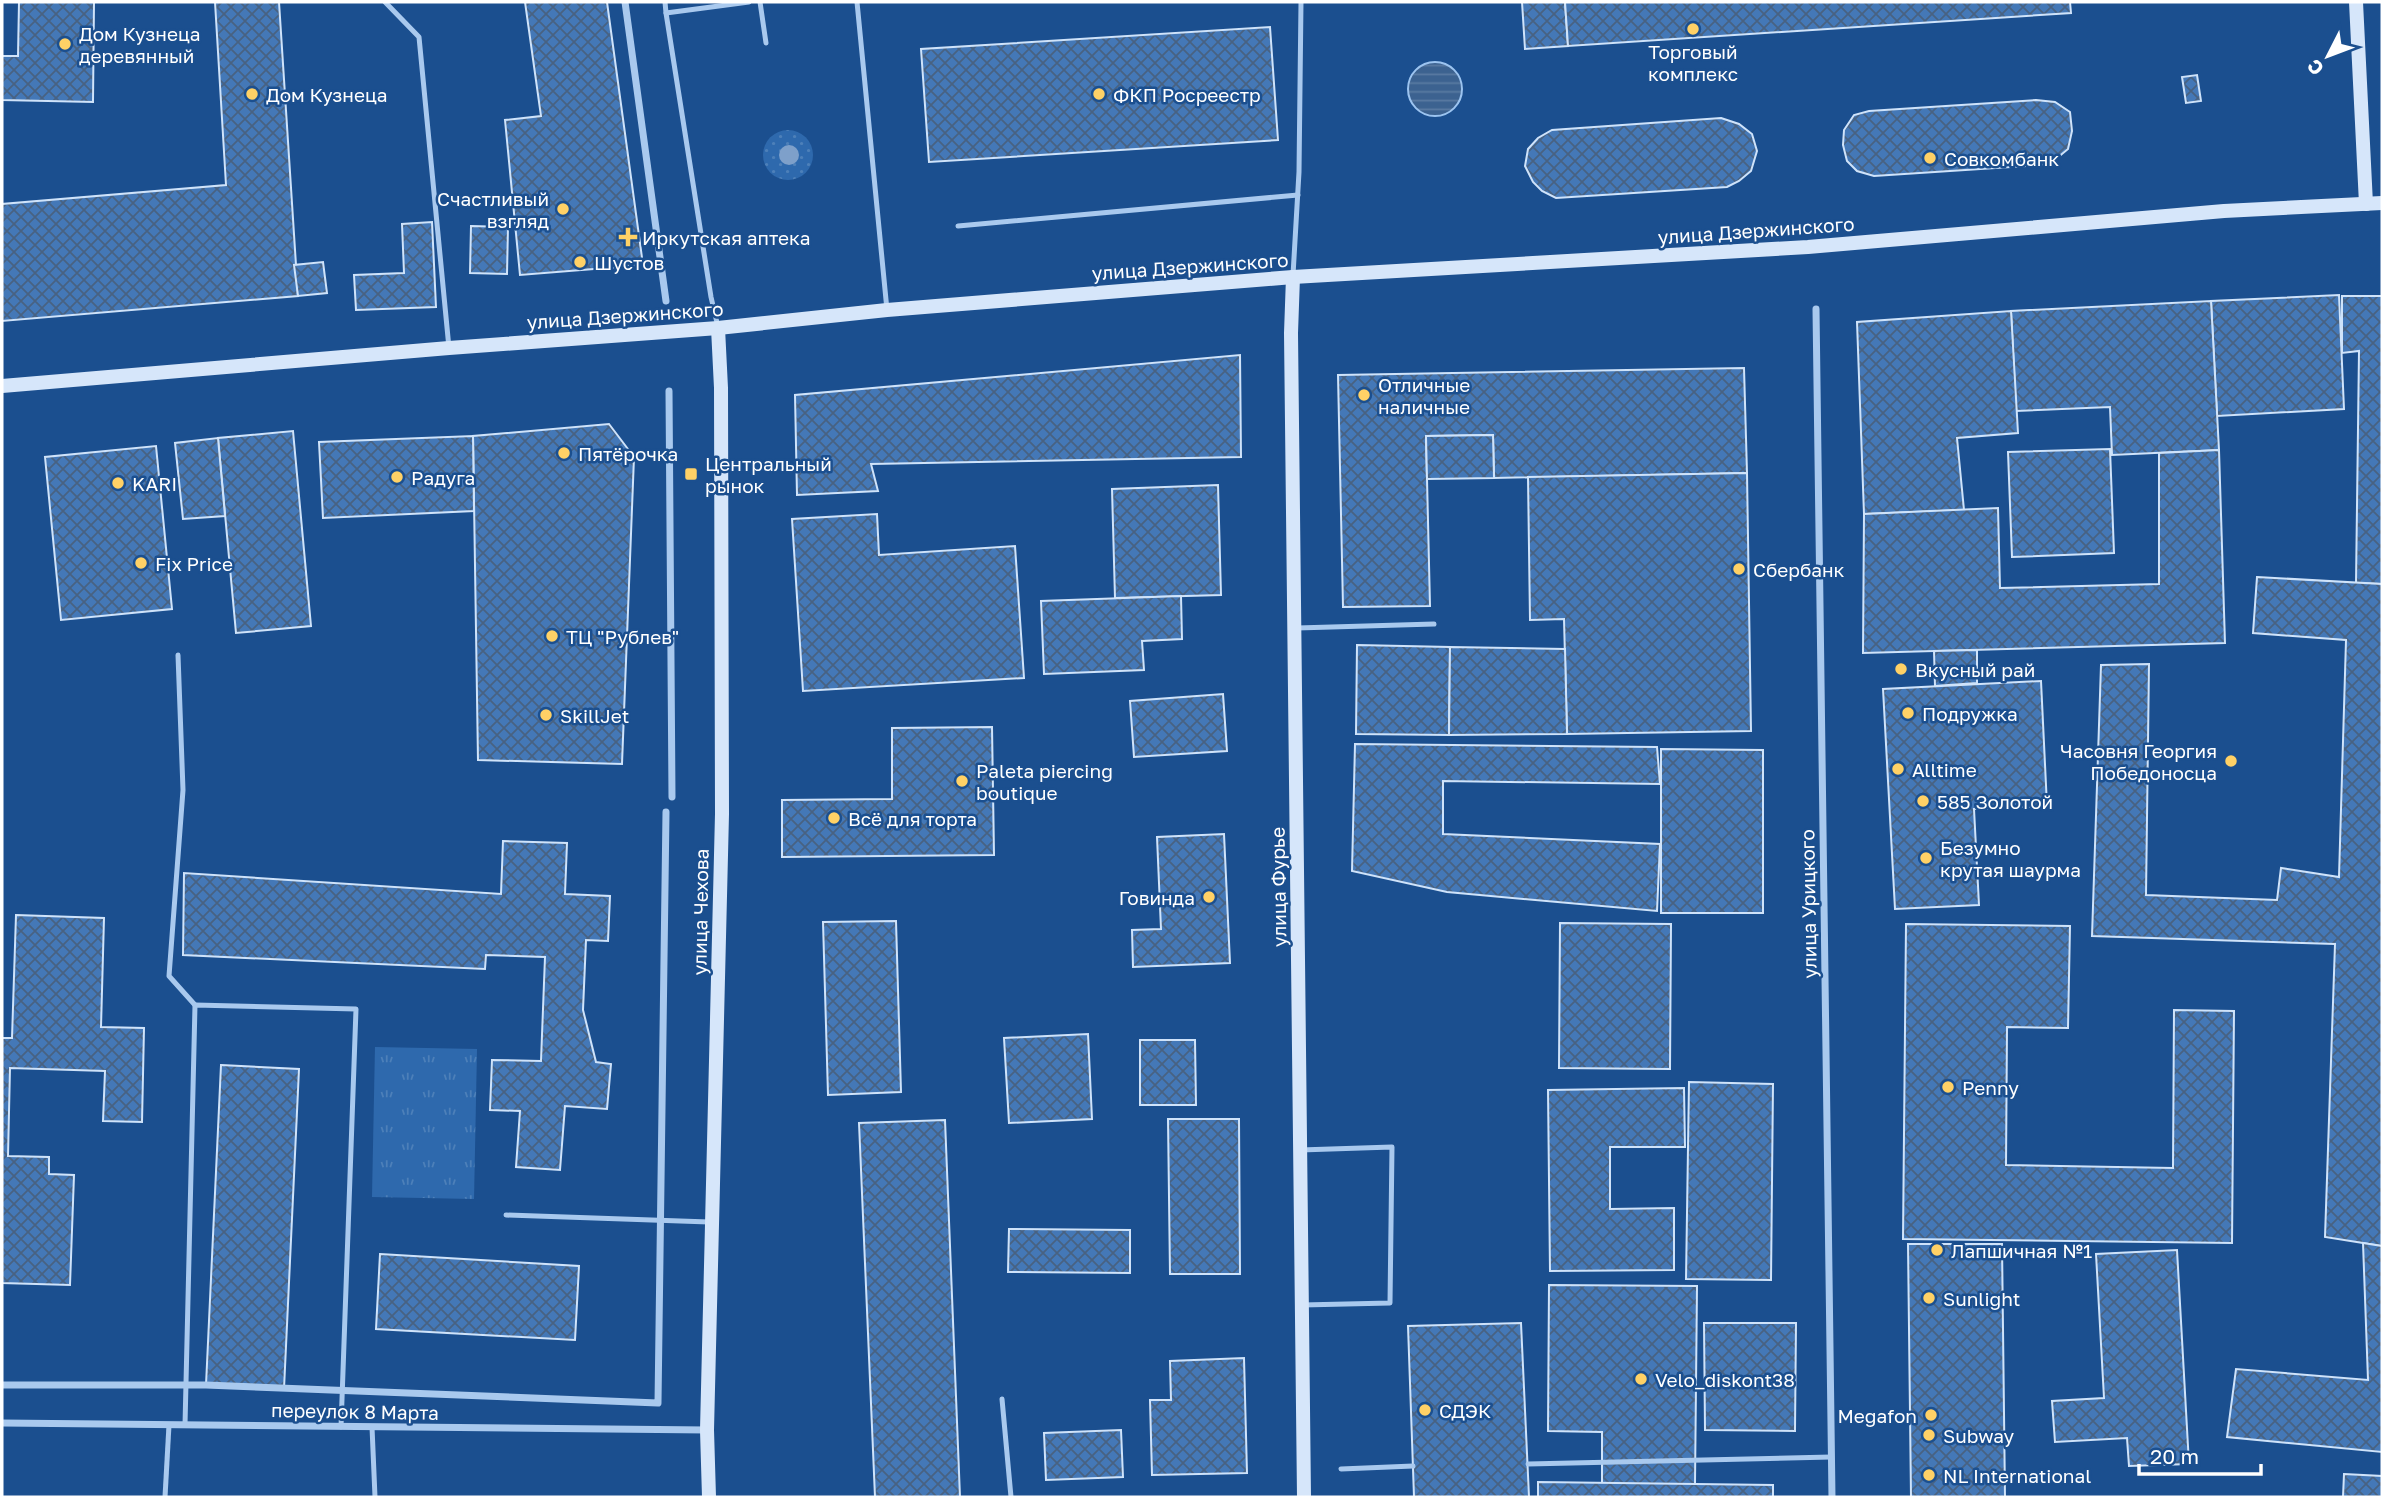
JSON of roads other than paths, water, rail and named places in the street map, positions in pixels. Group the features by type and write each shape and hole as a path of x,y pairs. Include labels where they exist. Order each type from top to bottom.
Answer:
{"street":[{"path":"625,2 666,301"},
{"path":"2356,2 2366,204"},
{"name":"улица Дзержинского","path":"2,386 718,328 887,310 1293,277 1808,247 2210,212 2382,204"},
{"name":"улица Фурье","path":"1293,277 1290,333 1304,1497"},
{"name":"улица Урицкого","path":"1816,309 1832,1497"},
{"name":"улица Чехова","path":"709,1497 707,1430 722,814 721,387 718,328"},
{"path":"669,391 672,797"},
{"path":"2,1385 186,1385 658,1403 666,812"},
{"name":"переулок 8 Марта","path":"2,1423 707,1430"}],"lane":[{"path":"385,2 419,37 449,348"},
{"path":"665,2 718,328"},
{"path":"666,13 749,2"},
{"path":"760,2 766,43"},
{"path":"857,2 887,310"},
{"path":"1293,277 1298,195 1301,2"},
{"path":"958,226 1298,195"},
{"path":"1294,628 1434,624"},
{"path":"178,655 183,790 169,976 195,1005 185,1425"},
{"path":"195,1005 356,1009 341,1427"},
{"path":"1300,1150 1392,1147 1390,1303 1302,1305"},
{"path":"506,1215 712,1222"},
{"path":"1002,1399 1011,1497"},
{"path":"165,1497 169,1424"},
{"path":"372,1427 374,1497"},
{"path":"1528,1464 1832,1457"},
{"path":"1341,1469 1413,1466"}],"place":[{"name":"Торговый комплекс","path":"1693,29"},
{"name":"Дом Кузнеца деревянный","path":"65,44"},
{"name":"Дом Кузнеца","path":"252,94"},
{"name":"ФКП Росреестр","path":"1099,94"},
{"name":"Совкомбанк","path":"1930,158"},
{"name":"Счастливый взгляд","path":"563,209"},
{"name":"Иркутская аптека","path":"628,237"},
{"name":"Шустов","path":"580,262"},
{"name":"Отличные наличные","path":"1364,395"},
{"name":"Пятёрочка","path":"564,453"},
{"name":"Центральный рынок","path":"691,474"},
{"name":"Радуга","path":"397,477"},
{"name":"KARI","path":"118,483"},
{"name":"Fix Price","path":"141,563"},
{"name":"Сбербанк","path":"1739,569"},
{"name":"ТЦ \"Рублев\"","path":"552,636"},
{"name":"Вкусный рай","path":"1901,669"},
{"name":"Подружка","path":"1908,713"},
{"name":"SkillJet","path":"546,715"},
{"name":"Часовня Георгия Победоносца","path":"2231,761"},
{"name":"Alltime","path":"1898,769"},
{"name":"Paleta piercing boutique","path":"962,781"},
{"name":"585 Золотой","path":"1923,801"},
{"name":"Всё для торта","path":"834,818"},
{"name":"Безумно крутая шаурма","path":"1926,858"},
{"name":"Говинда","path":"1209,897"},
{"name":"Penny","path":"1948,1087"},
{"name":"Лапшичная №1","path":"1937,1250"},
{"name":"Sunlight","path":"1929,1298"},
{"name":"Velo_diskont38","path":"1641,1379"},
{"name":"СДЭК","path":"1425,1410"},
{"name":"Megafon","path":"1931,1415"},
{"name":"Subway","path":"1929,1435"},
{"name":"NL International","path":"1929,1475"}]}
